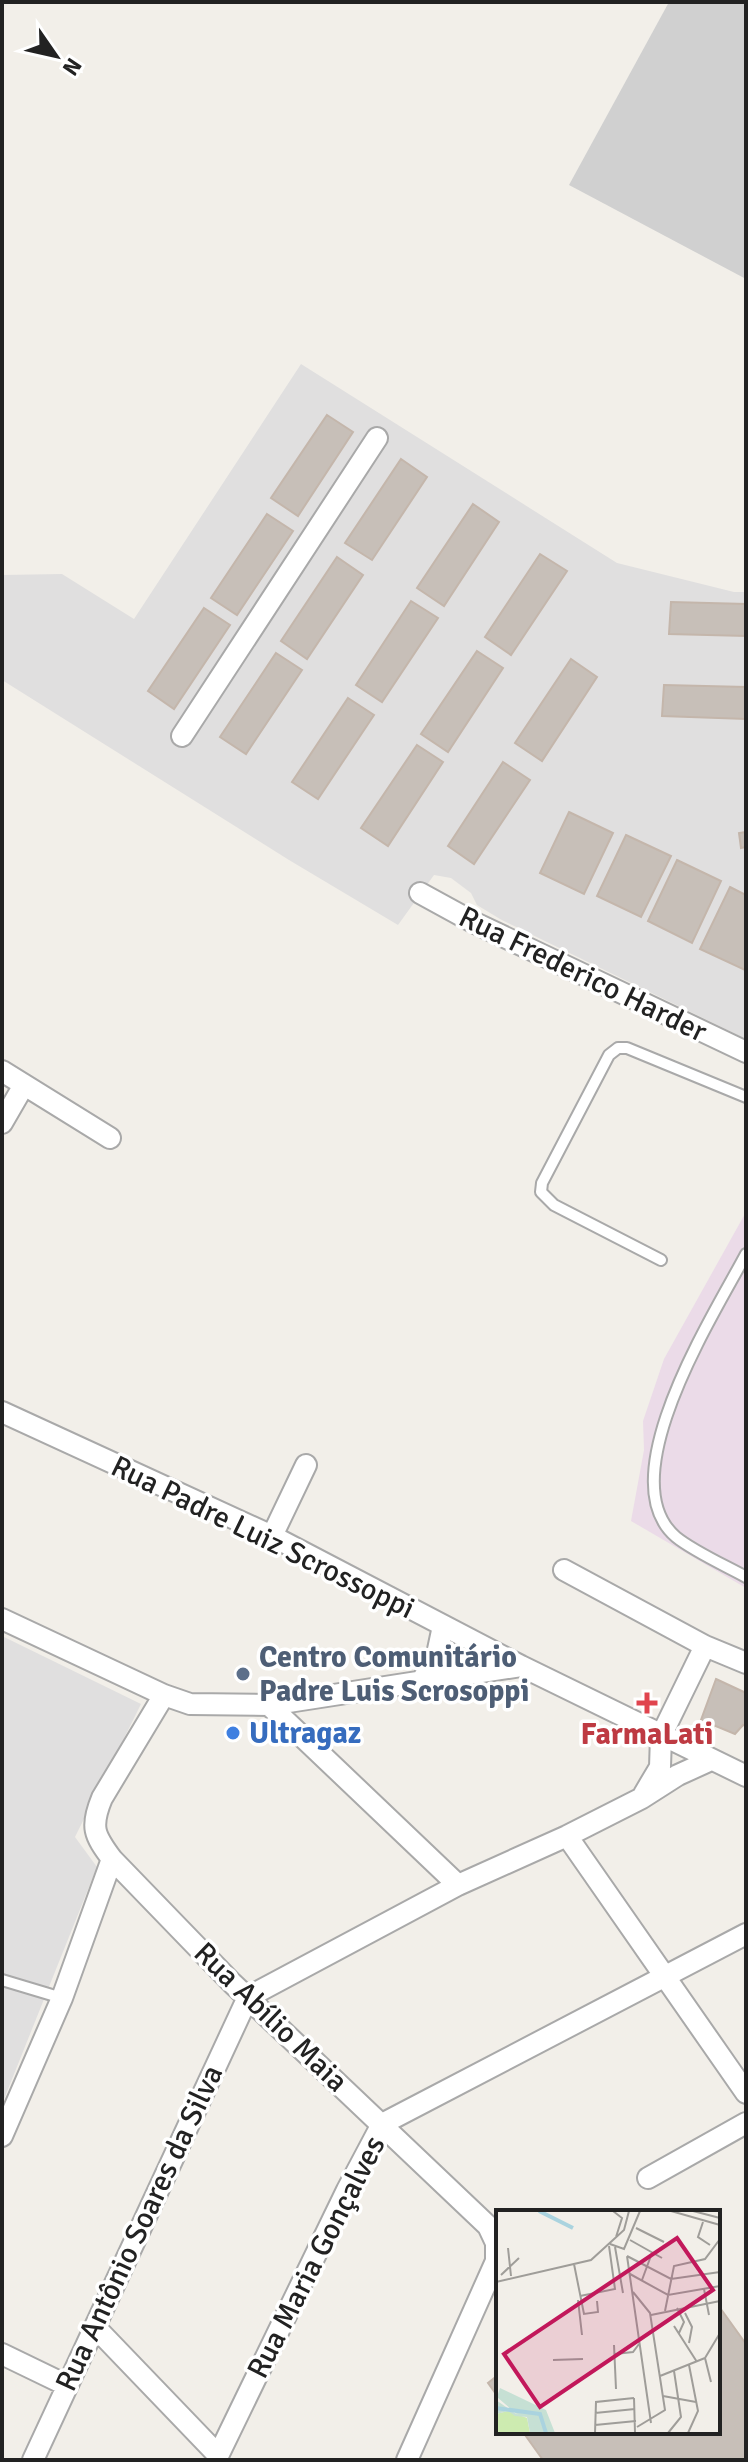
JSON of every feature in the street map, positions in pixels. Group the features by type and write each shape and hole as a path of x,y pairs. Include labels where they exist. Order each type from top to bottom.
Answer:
{"street":[{"path":"182,736 377,438"},
{"name":"Rua Frederico Harder","path":"420,893 473,922 746,1052"},
{"path":"2,1071 110,1138"},
{"path":"2,1123 24,1085"},
{"name":"Rua Padre Luiz Scrossoppi","path":"2,1412 272,1536 521,1666 746,1776"},
{"path":"272,1536 306,1465"},
{"path":"564,1570 705,1646 746,1663"},
{"path":"2,1619 164,1695 190,1704 269,1705 521,1666"},
{"path":"422,1680 436,1659 443,1626"},
{"path":"642,1798 660,1767 661,1736 705,1646"},
{"name":"Rua Abílio Maia","path":"164,1695 102,1798 94,1817 96,1837 112,1859 248,1997 488,2226 496,2243 496,2261 407,2460"},
{"path":"269,1705 458,1885"},
{"path":"248,1997 458,1885 567,1836 711,1760"},
{"path":"567,1836 746,2093"},
{"path":"2,2136 62,1998 112,1859"},
{"name":"Rua Maria Gonçalves","path":"217,2457 352,2179 382,2124 746,1934"},
{"name":"Rua Antônio Soares da Silva","path":"33,2460 248,1997"},
{"path":"648,2178 746,2123"},
{"path":"95,2327 217,2457"},
{"path":"2,2354 66,2385"}],"lane":[{"path":"661,1260 554,1205 541,1192 542,1183 609,1055 618,1048 627,1048 746,1097"},
{"path":"746,1254 680,1377 662,1427 654,1481 661,1514 675,1536 746,1577"},
{"path":"2,1980 62,1998"}],"shaded area":[{"path":"669,2 746,2 746,279 569,185"},
{"path":"301,364 617,563 734,592 746,592 746,1039 500,919 477,905 471,893 451,878 434,875 398,925 2,680 2,575 62,574 134,619"},
{"path":"746,1212 746,1588 631,1521 644,1450 643,1421 664,1359"},
{"path":"2,1636 141,1704 75,1837 97,1867 2,2104"}],"building":[{"path":"327,415 353,432 298,516 271,498"},
{"path":"401,459 427,477 372,560 345,543"},
{"path":"473,504 499,522 444,606 417,588"},
{"path":"267,514 293,531 237,615 211,598"},
{"path":"540,554 567,571 511,655 485,637"},
{"path":"337,557 363,575 307,659 281,641"},
{"path":"411,601 438,618 382,702 356,685"},
{"path":"671,602 746,604 746,636 669,634"},
{"path":"204,608 230,625 174,709 148,691"},
{"path":"477,651 503,668 448,752 421,734"},
{"path":"276,653 302,670 246,754 220,737"},
{"path":"571,659 597,677 542,761 515,743"},
{"path":"664,685 746,687 746,719 662,716"},
{"path":"348,698 374,715 318,799 292,782"},
{"path":"417,745 443,762 388,846 361,828"},
{"path":"503,762 530,780 474,864 448,846"},
{"path":"569,812 613,833 584,894 540,873"},
{"path":"746,832 746,847 741,848 739,833"},
{"path":"626,835 671,856 641,917 597,896"},
{"path":"677,860 721,881 692,943 648,921"},
{"path":"730,887 746,895 745,970 700,949"},
{"path":"716,1679 746,1693 746,1726 743,1725 735,1734 701,1720"},
{"path":"720,2308 746,2344 746,2460 543,2460 524,2434 720,2434"},
{"path":"496,2377 496,2394 488,2383"}],"place":[{"name":"Centro Comunitário Padre Luis Scrosoppi","path":"243,1674"},
{"name":"FarmaLati","path":"647,1703"},
{"name":"Ultragaz","path":"233,1733"}]}
